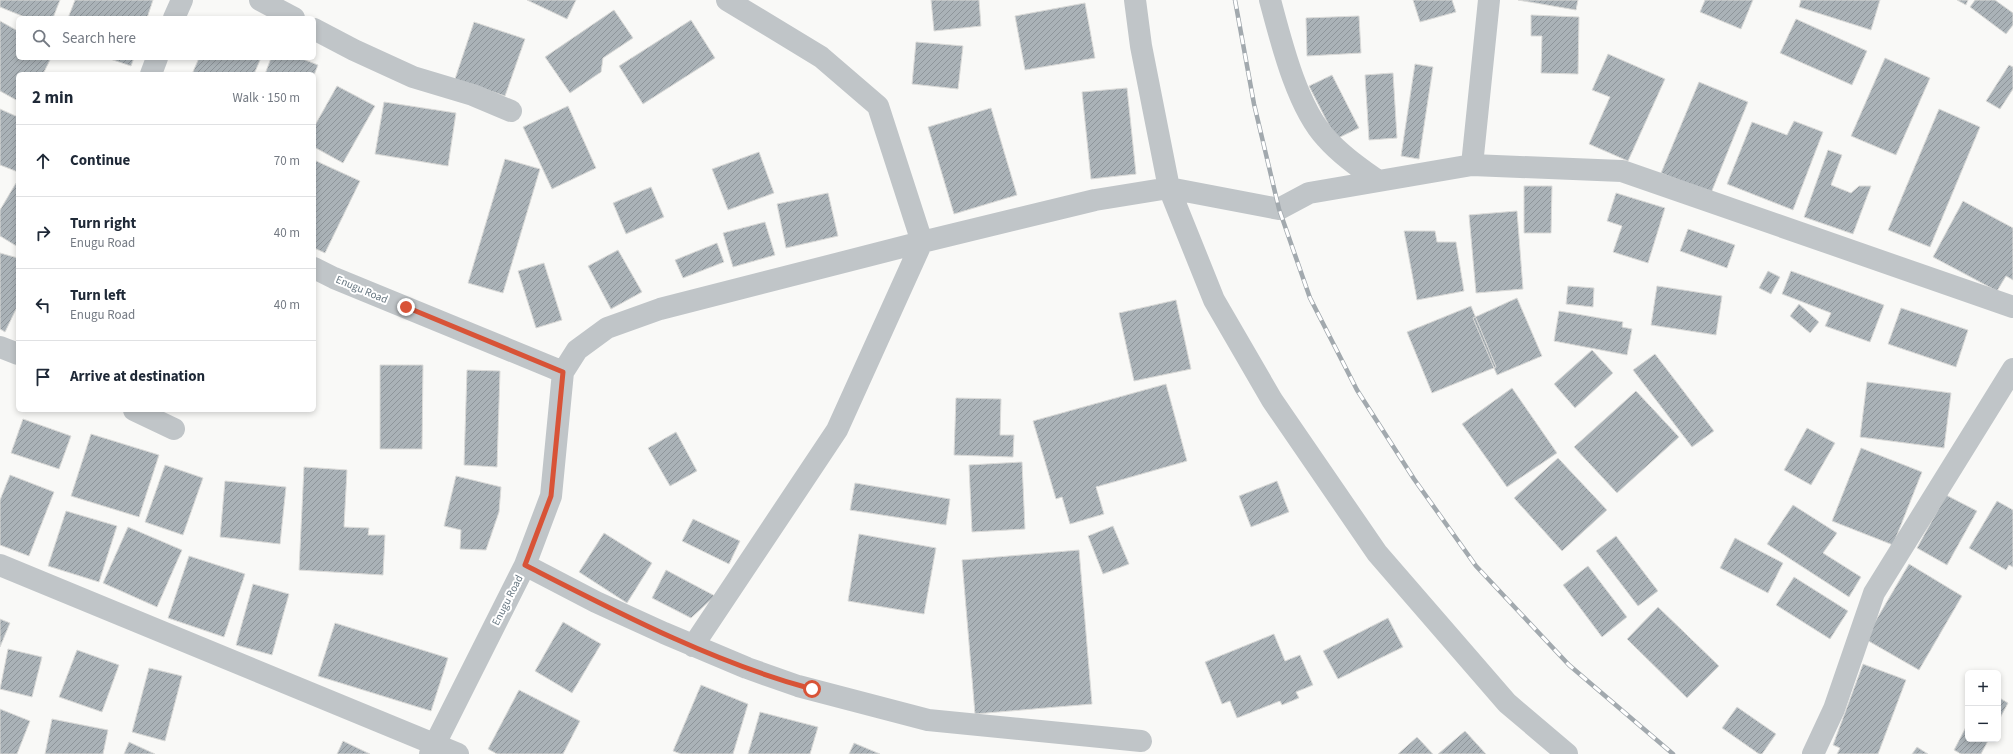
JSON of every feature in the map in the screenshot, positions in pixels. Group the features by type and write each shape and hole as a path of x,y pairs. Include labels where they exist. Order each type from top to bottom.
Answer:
{"street":[{"path":"175,16 182,0"},
{"path":"260,0 290,16"},
{"path":"693,646 837,430 922,242 878,106 821,57 727,0"},
{"path":"1136,0 1141,46 1169,188 1218,307 1272,400 1377,553 1508,703 1567,754"},
{"path":"1270,0 1285,54 1308,113 1325,138 1347,159 1378,181"},
{"path":"1472,165 1490,0"},
{"path":"316,30 354,50 413,77 473,95 511,111"},
{"path":"152,72 156,60"},
{"path":"563,372 577,350 607,328 660,308 1095,200 1169,188 1279,209 1310,193 1472,165 1622,171 2013,307"},
{"name":"Enugu Road","path":"316,269 334,278 563,372 551,496 525,565 433,749"},
{"path":"0,347 16,353"},
{"path":"1813,754 1834,709 1874,593 2013,369"},
{"path":"138,412 174,429"},
{"path":"0,565 433,749 458,754"},
{"path":"525,565 596,602 693,646 747,668 798,686 928,720 1141,741"}],"building":[{"path":"0,0 60,0 54,16 22,16 0,7"},
{"path":"75,0 153,0 148,16 69,16"},
{"path":"527,0 576,0 567,19"},
{"path":"931,0 979,0 981,26 934,31"},
{"path":"1413,0 1452,0 1456,12 1420,22"},
{"path":"1518,0 1578,0 1576,10"},
{"path":"1705,0 1753,0 1741,29 1700,12"},
{"path":"1801,0 1880,0 1871,30 1799,7"},
{"path":"1957,0 1968,0 1966,5"},
{"path":"1975,0 1995,0 2013,13 2013,25 2006,34 1970,7"},
{"path":"1085,3 1095,58 1025,70 1015,16"},
{"path":"614,10 633,38 603,58 601,72 570,93 545,57"},
{"path":"1531,15 1579,17 1578,74 1541,73 1542,36 1531,36"},
{"path":"1359,16 1361,53 1307,56 1306,18"},
{"path":"1796,19 1867,51 1852,85 1780,53"},
{"path":"691,20 715,58 643,104 619,66"},
{"path":"0,21 16,30 16,60 50,60 44,72 16,72 16,100 0,91"},
{"path":"474,22 525,39 505,96 455,79"},
{"path":"916,42 963,46 958,89 912,84"},
{"path":"1608,54 1665,79 1628,161 1589,144 1610,97 1592,90"},
{"path":"1885,58 1930,78 1896,155 1851,136"},
{"path":"113,60 133,60 131,66"},
{"path":"198,60 260,60 255,72 193,72"},
{"path":"270,60 305,60 318,65 315,72 266,72"},
{"path":"1415,64 1433,67 1419,159 1401,156"},
{"path":"2009,65 2013,67 2013,89 2000,109 1986,101"},
{"path":"1393,73 1397,138 1369,140 1365,75"},
{"path":"1332,75 1359,128 1336,139 1309,86"},
{"path":"1699,82 1748,102 1711,193 1661,173"},
{"path":"337,86 375,106 343,163 316,148 316,123"},
{"path":"1127,88 1136,174 1091,179 1082,92"},
{"path":"384,102 456,113 448,166 375,154"},
{"path":"568,106 596,168 552,189 523,127"},
{"path":"991,108 1017,195 954,214 928,127"},
{"path":"0,109 16,116 16,171 0,165"},
{"path":"1939,109 1980,127 1930,247 1888,230"},
{"path":"1794,121 1823,132 1793,210 1727,184 1752,122 1787,135"},
{"path":"1828,150 1842,155 1831,185 1851,193 1859,186 1871,186 1853,234 1804,217"},
{"path":"759,152 774,193 728,210 712,169"},
{"path":"505,159 540,169 503,293 468,283"},
{"path":"316,161 360,181 325,253 316,249"},
{"path":"16,183 16,246 0,236 0,210"},
{"path":"1524,186 1552,186 1551,233 1524,233"},
{"path":"651,187 664,217 626,234 613,203"},
{"path":"828,193 838,236 786,248 777,204"},
{"path":"1616,193 1665,208 1648,263 1613,252 1622,226 1607,221"},
{"path":"1963,201 2013,228 2013,280 2006,276 1997,291 1933,257"},
{"path":"1517,211 1523,289 1476,293 1469,215"},
{"path":"765,222 775,255 733,267 723,233"},
{"path":"1688,229 1735,245 1727,268 1680,251"},
{"path":"1404,231 1435,231 1437,242 1456,242 1464,291 1417,300"},
{"path":"717,243 724,262 683,278 675,260"},
{"path":"618,250 642,292 611,309 588,266"},
{"path":"0,253 16,257 16,309 5,332 0,329"},
{"path":"544,263 562,320 536,328 518,271"},
{"path":"1768,271 1780,277 1771,294 1759,288"},
{"path":"1791,271 1884,305 1870,342 1825,326 1831,313 1782,294"},
{"path":"1568,286 1594,288 1593,307 1566,304"},
{"path":"1657,286 1722,296 1716,335 1651,325"},
{"path":"1517,298 1542,356 1497,375 1473,318"},
{"path":"1176,300 1191,369 1134,381 1119,313"},
{"path":"1799,304 1819,322 1810,333 1790,316"},
{"path":"1471,306 1496,367 1432,393 1407,332"},
{"path":"1901,308 1968,330 1956,367 1888,344"},
{"path":"1559,311 1623,322 1622,327 1632,329 1627,355 1554,341"},
{"path":"1592,350 1613,373 1575,408 1554,384"},
{"path":"1655,354 1714,431 1692,447 1633,370"},
{"path":"380,365 423,365 422,449 380,449"},
{"path":"467,370 500,371 497,467 464,465"},
{"path":"1867,382 1951,393 1944,448 1860,437"},
{"path":"1166,384 1187,461 1096,487 1104,514 1070,524 1062,497 1056,499 1033,421"},
{"path":"1512,388 1557,453 1507,487 1462,424"},
{"path":"1636,391 1679,437 1617,493 1574,447"},
{"path":"956,398 1001,399 1000,435 1014,435 1013,457 954,455"},
{"path":"23,419 71,436 59,469 11,453"},
{"path":"1807,428 1835,443 1811,485 1784,470"},
{"path":"676,432 697,471 670,486 648,448"},
{"path":"91,434 159,455 139,517 71,496"},
{"path":"1861,448 1922,472 1893,545 1832,521"},
{"path":"1558,458 1607,510 1562,551 1514,498"},
{"path":"1022,462 1025,529 972,532 969,465"},
{"path":"165,465 203,478 183,535 145,522"},
{"path":"304,467 347,470 344,527 369,528 368,535 385,535 383,575 299,570"},
{"path":"10,475 54,492 29,556 0,545 0,500"},
{"path":"456,476 501,487 499,512 486,550 460,549 461,530 444,526"},
{"path":"225,481 286,487 280,544 220,537"},
{"path":"1277,481 1289,512 1251,527 1239,496"},
{"path":"855,483 950,499 946,525 850,510"},
{"path":"1946,495 1977,511 1947,565 1917,548"},
{"path":"1997,501 2013,510 2013,567 2009,565 2006,570 1969,548"},
{"path":"1793,505 1837,533 1823,553 1861,577 1849,597 1767,544"},
{"path":"66,511 117,526 99,582 48,566"},
{"path":"693,519 740,541 729,564 682,541"},
{"path":"1113,526 1129,564 1103,574 1088,536"},
{"path":"128,527 182,550 157,607 103,583"},
{"path":"604,533 652,563 627,603 579,572"},
{"path":"859,534 936,548 924,614 848,601"},
{"path":"1616,536 1658,591 1638,606 1596,551"},
{"path":"1735,538 1783,563 1768,593 1720,568"},
{"path":"1079,550 1092,704 975,714 962,560"},
{"path":"189,556 245,574 224,637 168,618"},
{"path":"1909,564 1962,596 1919,670 1865,639"},
{"path":"1588,566 1627,617 1602,637 1563,585"},
{"path":"666,570 715,596 691,618 652,598"},
{"path":"1794,577 1848,611 1830,639 1776,605"},
{"path":"253,584 289,594 272,655 236,645"},
{"path":"1658,607 1719,666 1687,698 1627,639"},
{"path":"1388,618 1403,647 1338,679 1323,651"},
{"path":"0,619 10,623 0,647"},
{"path":"563,622 601,644 572,693 535,671"},
{"path":"335,623 448,658 431,711 318,676"},
{"path":"1274,634 1285,661 1300,655 1313,685 1296,692 1299,698 1282,705 1280,701 1237,718 1230,701 1222,704 1205,662"},
{"path":"8,649 42,657 32,697 0,689"},
{"path":"77,650 119,665 102,712 59,697"},
{"path":"1863,664 1906,680 1878,754 1837,754 1840,748 1833,745"},
{"path":"149,668 182,676 165,741 132,732"},
{"path":"701,685 748,704 733,754 681,754 673,751"},
{"path":"519,690 580,721 563,754 497,754 488,749"},
{"path":"2001,699 2008,703 2001,716"},
{"path":"1737,707 1776,734 1762,754 1759,754 1722,728"},
{"path":"0,709 30,721 17,754 0,754"},
{"path":"760,712 818,727 810,754 748,754"},
{"path":"52,719 108,730 103,754 45,754"},
{"path":"1965,729 1965,742 1987,742 1981,754 1961,754 1954,750"},
{"path":"1465,731 1486,754 1438,754"},
{"path":"1417,737 1433,754 1398,754"},
{"path":"343,741 370,754 337,754"},
{"path":"129,742 155,754 124,754"},
{"path":"854,743 880,754 849,754"},
{"path":"1917,747 1928,754 1912,754"}],"railway":[{"path":"1235,0 1254,104 1279,209 1310,298 1357,390 1414,479 1476,566 1569,665 1673,754"}],"route":[{"path":"406,307 563,372 551,496 525,565 596,602 664,634 747,668 798,686 812,689"}]}
